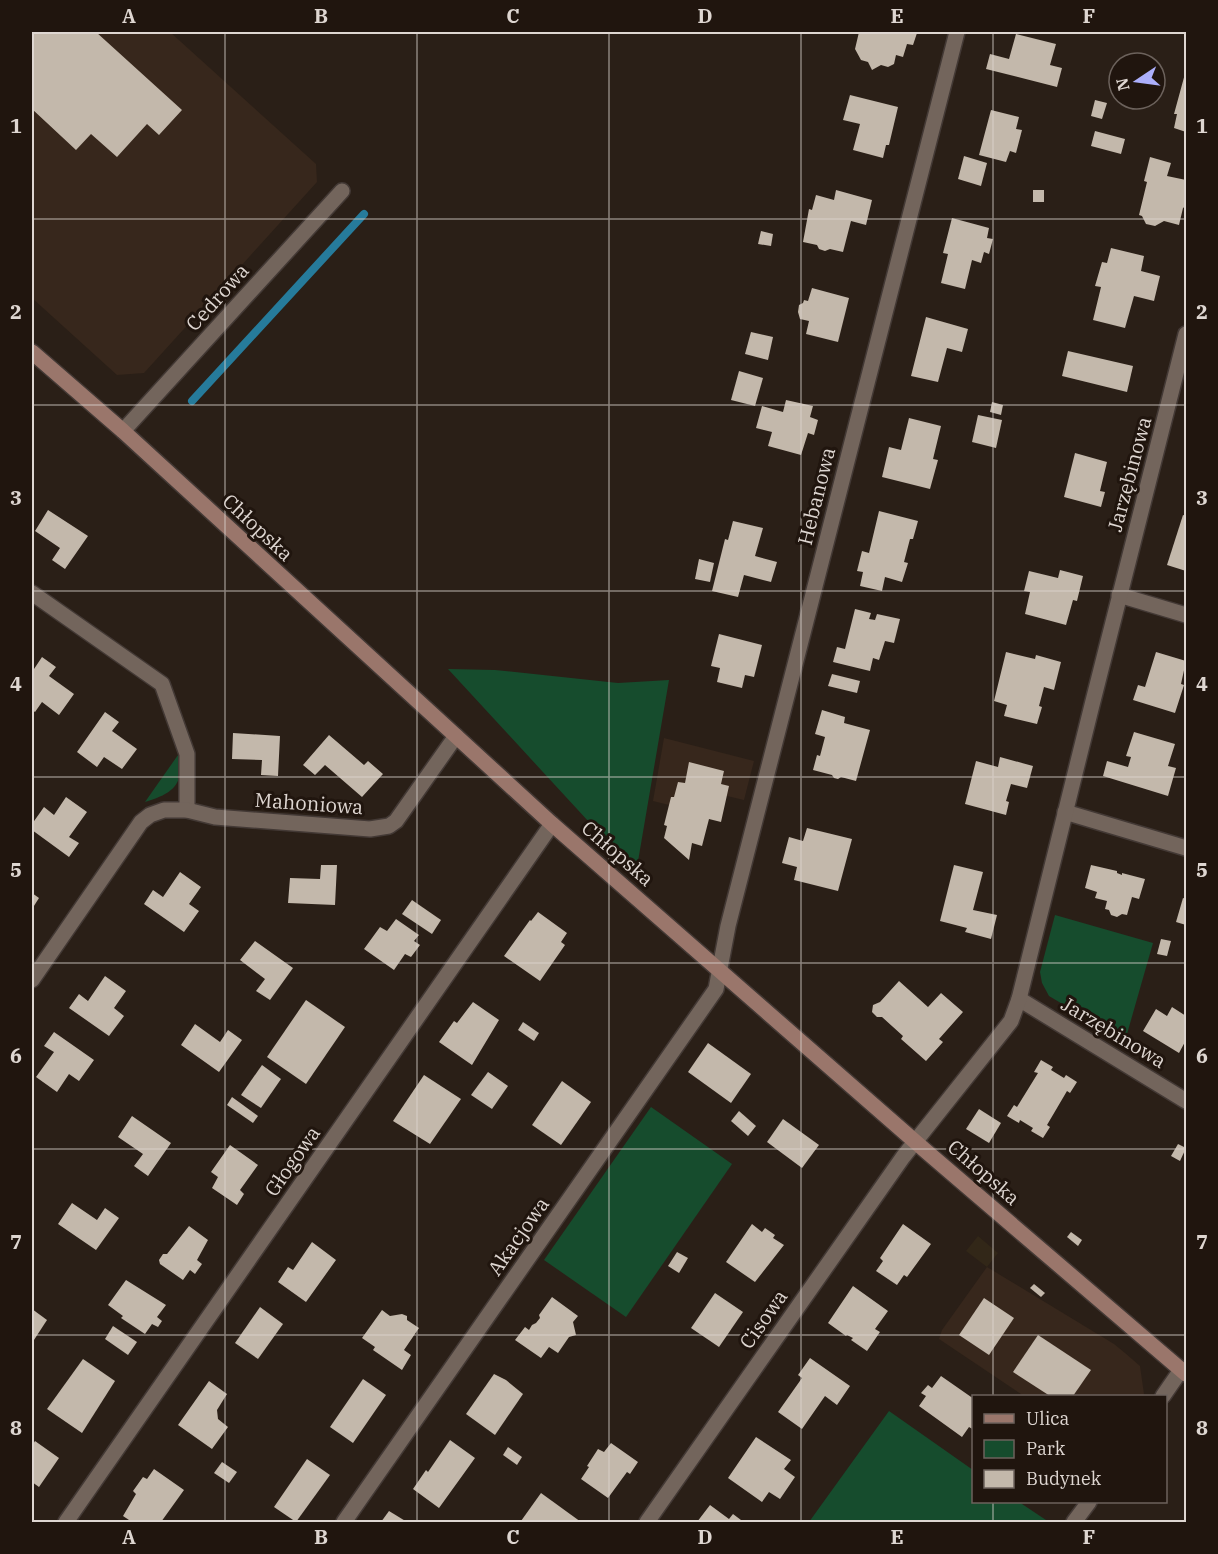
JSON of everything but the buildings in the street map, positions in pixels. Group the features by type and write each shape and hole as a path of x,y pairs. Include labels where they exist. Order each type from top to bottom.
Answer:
{"street":[{"name":"Hebanowa","path":"721,971 728,926 957,32"},
{"name":"Cedrowa","path":"123,431 342,191"},
{"name":"Jarzębinowa","path":"915,1141 1011,1021 1019,999 1119,595 1183,364 1186,334"},
{"name":"Chłopska","path":"32,352 123,431 552,824 1184,1372"},
{"path":"32,593 162,684 187,754 187,810"},
{"path":"1119,595 1186,615"},
{"name":"Mahoniowa","path":"32,980 141,822 150,814 165,810 187,810 215,817 370,829 389,826 396,821 456,736"},
{"path":"1065,812 1186,848"},
{"name":"Głogowa","path":"66,1522 552,824"},
{"name":"Akacjowa","path":"344,1522 716,989 721,971"},
{"name":"Jarzębinowa","path":"1019,999 1186,1101"},
{"name":"Cisowa","path":"647,1522 915,1141"},
{"path":"1164,1395 1184,1372"},
{"path":"1074,1522 1088,1503"}],"shaded area":[{"path":"32,32 170,32 316,164 317,182 144,373 117,375 32,298"},
{"path":"664,738 754,761 744,800 693,788 690,801 671,797 669,805 653,801"},
{"path":"978,1236 998,1253 987,1267 966,1251"},
{"path":"987,1267 1114,1344 1140,1366 1144,1394 1023,1395 939,1339 942,1330"}],"green space":[{"path":"448,669 495,670 618,683 669,680 636,873"},
{"path":"178,755 180,774 174,787 162,796 145,802"},
{"path":"1055,915 1153,943 1125,1041 1049,996 1042,983 1040,972"},
{"path":"651,1107 732,1164 626,1317 544,1260"},
{"path":"889,1411 972,1469 972,1503 1020,1503 1049,1522 809,1522"}],"waterway":[{"path":"192,401 364,214"}]}
